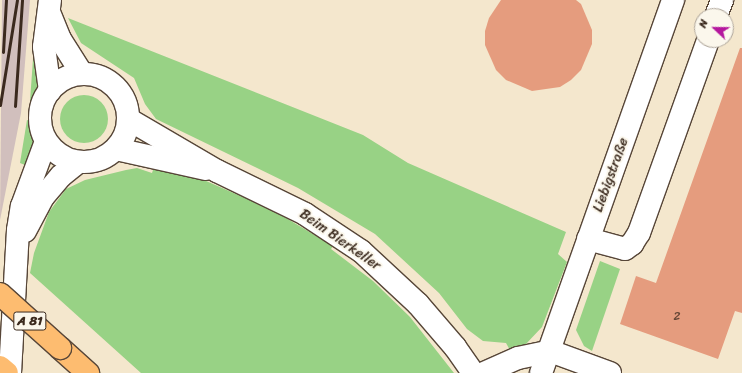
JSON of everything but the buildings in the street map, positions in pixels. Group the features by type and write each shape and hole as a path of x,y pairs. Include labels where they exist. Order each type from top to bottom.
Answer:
{"highway":[{"name":"A 81","path":"0,294 88,373"},
{"path":"0,366 9,373"}],"street":[{"name":"Liebigstraße","path":"541,373 673,0"},
{"path":"49,6 63,44 82,74"},
{"path":"49,6 44,47 50,91"},
{"path":"588,239 625,249 636,239 705,48"},
{"path":"82,74 102,79 119,92 126,104 128,119 127,130 116,149 98,160 78,162 54,151 46,141 40,121 44,100 50,91 59,82 82,74"},
{"name":"Beim Bierkeller","path":"128,119 218,171 305,214 361,251 394,280 435,322 473,373"},
{"path":"9,373 17,244 22,206 46,141"},
{"name":"Beim Bierkeller","path":"116,149 218,171"},
{"path":"17,244 44,196 61,176 78,162"},
{"path":"484,373 518,358 550,351 610,373"}],"shaded area":[{"path":"2,0 30,0 21,113 0,220"}],"green space":[{"path":"68,18 363,135 408,163 566,232 558,254 567,262 542,327 525,345 511,352 506,343 483,341 467,329 439,293 375,234 298,188 156,119 145,104 134,78 81,43"},
{"path":"34,45 40,79 34,101 30,101"},
{"path":"79,95 89,95 101,102 108,114 108,124 101,136 89,143 79,143 71,139 64,132 60,124 60,114 64,106 71,99"},
{"path":"27,120 31,121 33,140 30,167 20,163"},
{"path":"155,164 197,177 245,198 286,218 333,246 331,249 373,281 410,317 454,373 141,373 30,273 34,253 49,212 66,189 85,180 126,170 137,168 152,173"},
{"path":"600,261 620,269 592,351 584,346 576,330"}],"railway":[{"path":"3,52 6,0"},
{"path":"0,105 17,0"},
{"path":"15,106 22,0"}]}
